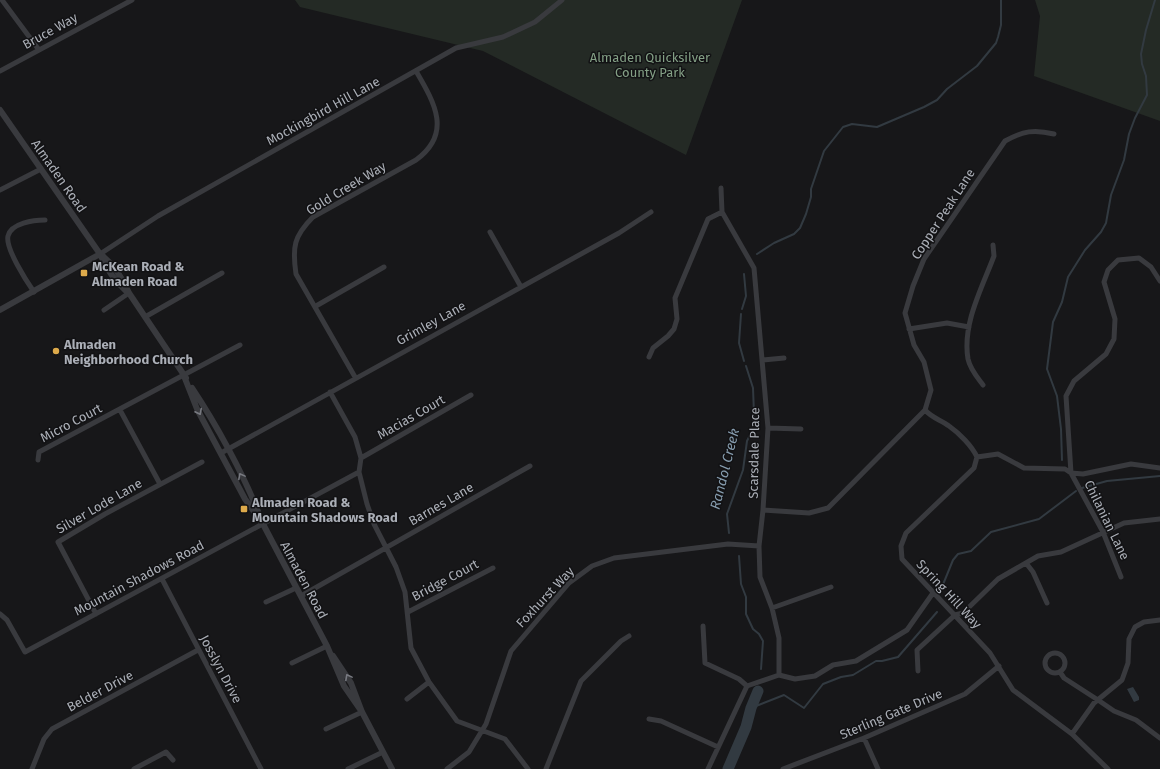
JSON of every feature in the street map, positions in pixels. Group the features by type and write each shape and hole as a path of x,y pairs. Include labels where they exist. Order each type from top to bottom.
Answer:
{"street":[{"path":"2,0 39,50"},
{"name":"Bruce Way","path":"0,71 132,0"},
{"name":"Mockingbird Hill Lane","path":"100,254 158,216 461,46 503,37 536,22 562,0"},
{"name":"Gold Creek Way","path":"355,377 316,306 296,274 294,259 295,242 302,228 313,217 416,160 428,151 435,137 438,122 434,104 416,71"},
{"name":"Almaden Road","path":"0,112 100,254 110,261 123,279 129,293 203,405 224,451 252,496 263,524 327,646 344,686 362,712 392,769"},
{"name":"Copper Peak Lane","path":"763,510 809,513 828,508 925,410 931,390 924,362 914,345 905,313 913,286 924,259 1005,141 1018,134 1038,130 1054,134"},
{"path":"0,190 41,169"},
{"path":"649,357 653,348 674,329 677,319 675,298 708,219 722,212 721,188"},
{"name":"Grimley Lane","path":"224,451 355,377 522,287 640,221 651,212"},
{"name":"Scarsdale Place","path":"722,212 754,268 768,428 763,510 759,546 760,577 772,608 779,638 779,675"},
{"path":"34,292 8,244 8,236 12,230 33,220 46,220"},
{"path":"490,232 522,287"},
{"path":"983,386 968,360 968,327 994,256 993,245"},
{"path":"0,310 100,254"},
{"path":"1071,473 1066,396 1074,381 1106,354 1114,339 1115,319 1104,282 1108,270 1118,260 1139,258 1151,267 1160,281"},
{"path":"316,306 384,267"},
{"path":"145,317 222,273"},
{"path":"104,310 129,293"},
{"path":"909,328 947,323 968,327"},
{"path":"160,484 120,410 240,345"},
{"path":"763,360 784,358"},
{"path":"330,392 355,437 361,458 359,472 374,524 396,567 405,592 411,648 429,682 457,721 505,739 528,769"},
{"name":"Macias Court","path":"361,458 471,395"},
{"name":"Micro Court","path":"38,460 39,452 120,410"},
{"path":"925,410 930,416 949,426 974,450 977,457 998,454 1024,468 1065,469 1071,473 1083,474 1131,464 1160,468"},
{"path":"768,428 801,429"},
{"name":"Spring Hill Way","path":"977,457 974,468 906,533 901,546 902,559 932,593 955,615 990,653 1013,690 1072,734 1106,768"},
{"name":"Silver Lode Lane","path":"96,614 58,542 104,514 202,462"},
{"name":"Barnes Lane","path":"301,596 530,466"},
{"name":"Mountain Shadows Road","path":"0,614 8,620 25,652 359,472"},
{"name":"Chilanian Lane","path":"1071,473 1103,532 1121,577"},
{"path":"918,671 917,650 955,615 963,613 998,580 1038,556 1061,552 1124,523 1160,519"},
{"name":"Foxhurst Way","path":"447,769 468,752 486,724 511,651 569,583 592,566 614,558 720,545 759,546"},
{"path":"1026,563 1033,572 1047,603"},
{"name":"Bridge Court","path":"408,612 493,568"},
{"name":"Josslyn Drive","path":"162,579 261,769"},
{"path":"772,608 831,587"},
{"path":"266,602 296,588"},
{"path":"708,769 747,686 779,675 795,679 815,676 833,665 856,661 907,630 932,593"},
{"path":"1072,734 1098,700 1122,680 1128,663 1129,639 1135,627 1144,622 1160,620"},
{"path":"703,626 705,662 739,678 747,686"},
{"path":"546,769 581,681 621,641 630,636"},
{"path":"292,663 327,646"},
{"name":"Belder Drive","path":"32,769 44,738 52,729 198,650"},
{"name":"Sterling Gate Drive","path":"784,769 795,767 965,694 999,666"},
{"path":"1060,672 1064,678 1114,710 1136,720 1160,738"},
{"path":"407,699 429,682"},
{"path":"326,729 362,712"},
{"path":"649,719 661,721 718,747"},
{"path":"864,738 878,769"},
{"path":"134,769 166,752 173,760"},
{"path":"348,769 382,752"}],"green space":[{"name":"Almaden Quicksilver County Park","path":"295,0 742,0 686,155 483,51 300,7"},
{"path":"1035,0 1160,0 1160,121 1034,76 1040,16"}],"shaded area":[{"path":"1133,687 1139,697 1139,700 1134,702 1127,689"}],"waterway":[{"name":"Randol Creek","path":"757,254 774,243 794,234 800,228 806,214 811,197 811,189 824,151 843,127 852,124 877,127 924,107 937,100 947,89 977,66 996,43 1001,25 1001,0"},
{"path":"1062,460 1061,429 1057,396 1047,369 1053,322 1062,302 1068,277 1085,250 1101,232 1106,223 1111,195 1124,160 1129,134 1135,118 1147,95 1146,76 1142,64 1141,54 1155,0"},
{"name":"Randol Creek","path":"742,309 746,296 744,274"},
{"name":"Randol Creek","path":"741,314 739,343 744,361"},
{"name":"Randol Creek","path":"729,533 727,514 743,470 747,441 752,431 754,414 753,388 746,366"},
{"path":"1082,488 1107,481 1160,476"},
{"path":"942,587 953,560 958,554 971,551 991,532 1039,519 1076,491"},
{"name":"Randol Creek","path":"739,556 741,584 746,597 746,614 753,629 759,634 763,641 761,669"},
{"path":"751,708 784,695 804,708 823,684 841,677 853,675 876,661 898,657 937,612"},
{"name":"Randol Creek","path":"728,769 746,727 751,708 758,691"}],"place":[{"name":"McKean Road & Almaden Road","path":"84,273"},
{"name":"Almaden Neighborhood Church","path":"56,351"},
{"name":"Almaden Road & Mountain Shadows Road","path":"244,509"}]}
